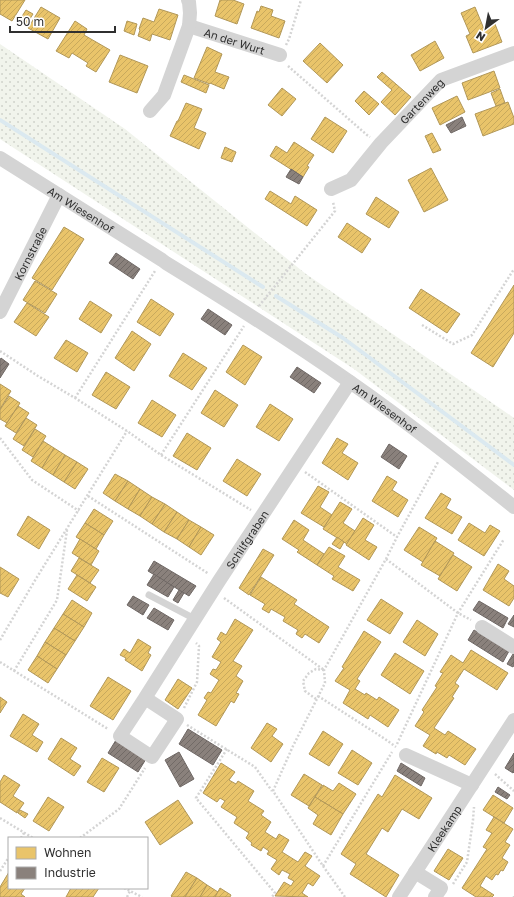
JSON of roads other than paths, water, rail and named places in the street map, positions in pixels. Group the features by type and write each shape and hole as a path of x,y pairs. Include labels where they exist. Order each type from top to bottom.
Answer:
{"street":[{"path":"150,111 164,94 189,26 190,13 188,0"},
{"name":"An der Wurt","path":"189,26 280,55"},
{"name":"Gartenweg","path":"332,193 351,180 381,144 441,80 514,53"},
{"name":"Am Wiesenhof","path":"0,158 251,316 350,382 444,451 514,507"},
{"name":"Kornstraße","path":"0,312 59,195"},
{"name":"Schilfgraben","path":"145,698 177,719 152,758 120,736 216,585 350,382"},
{"path":"482,627 514,647"},
{"name":"Kleekamp","path":"399,897 514,720"},
{"path":"401,751 468,790"},
{"path":"416,872 441,888 435,897"}],"lane":[{"path":"149,595 191,625"}],"waterway":[{"path":"0,120 263,287"},
{"path":"276,296 343,338 514,465"}]}
